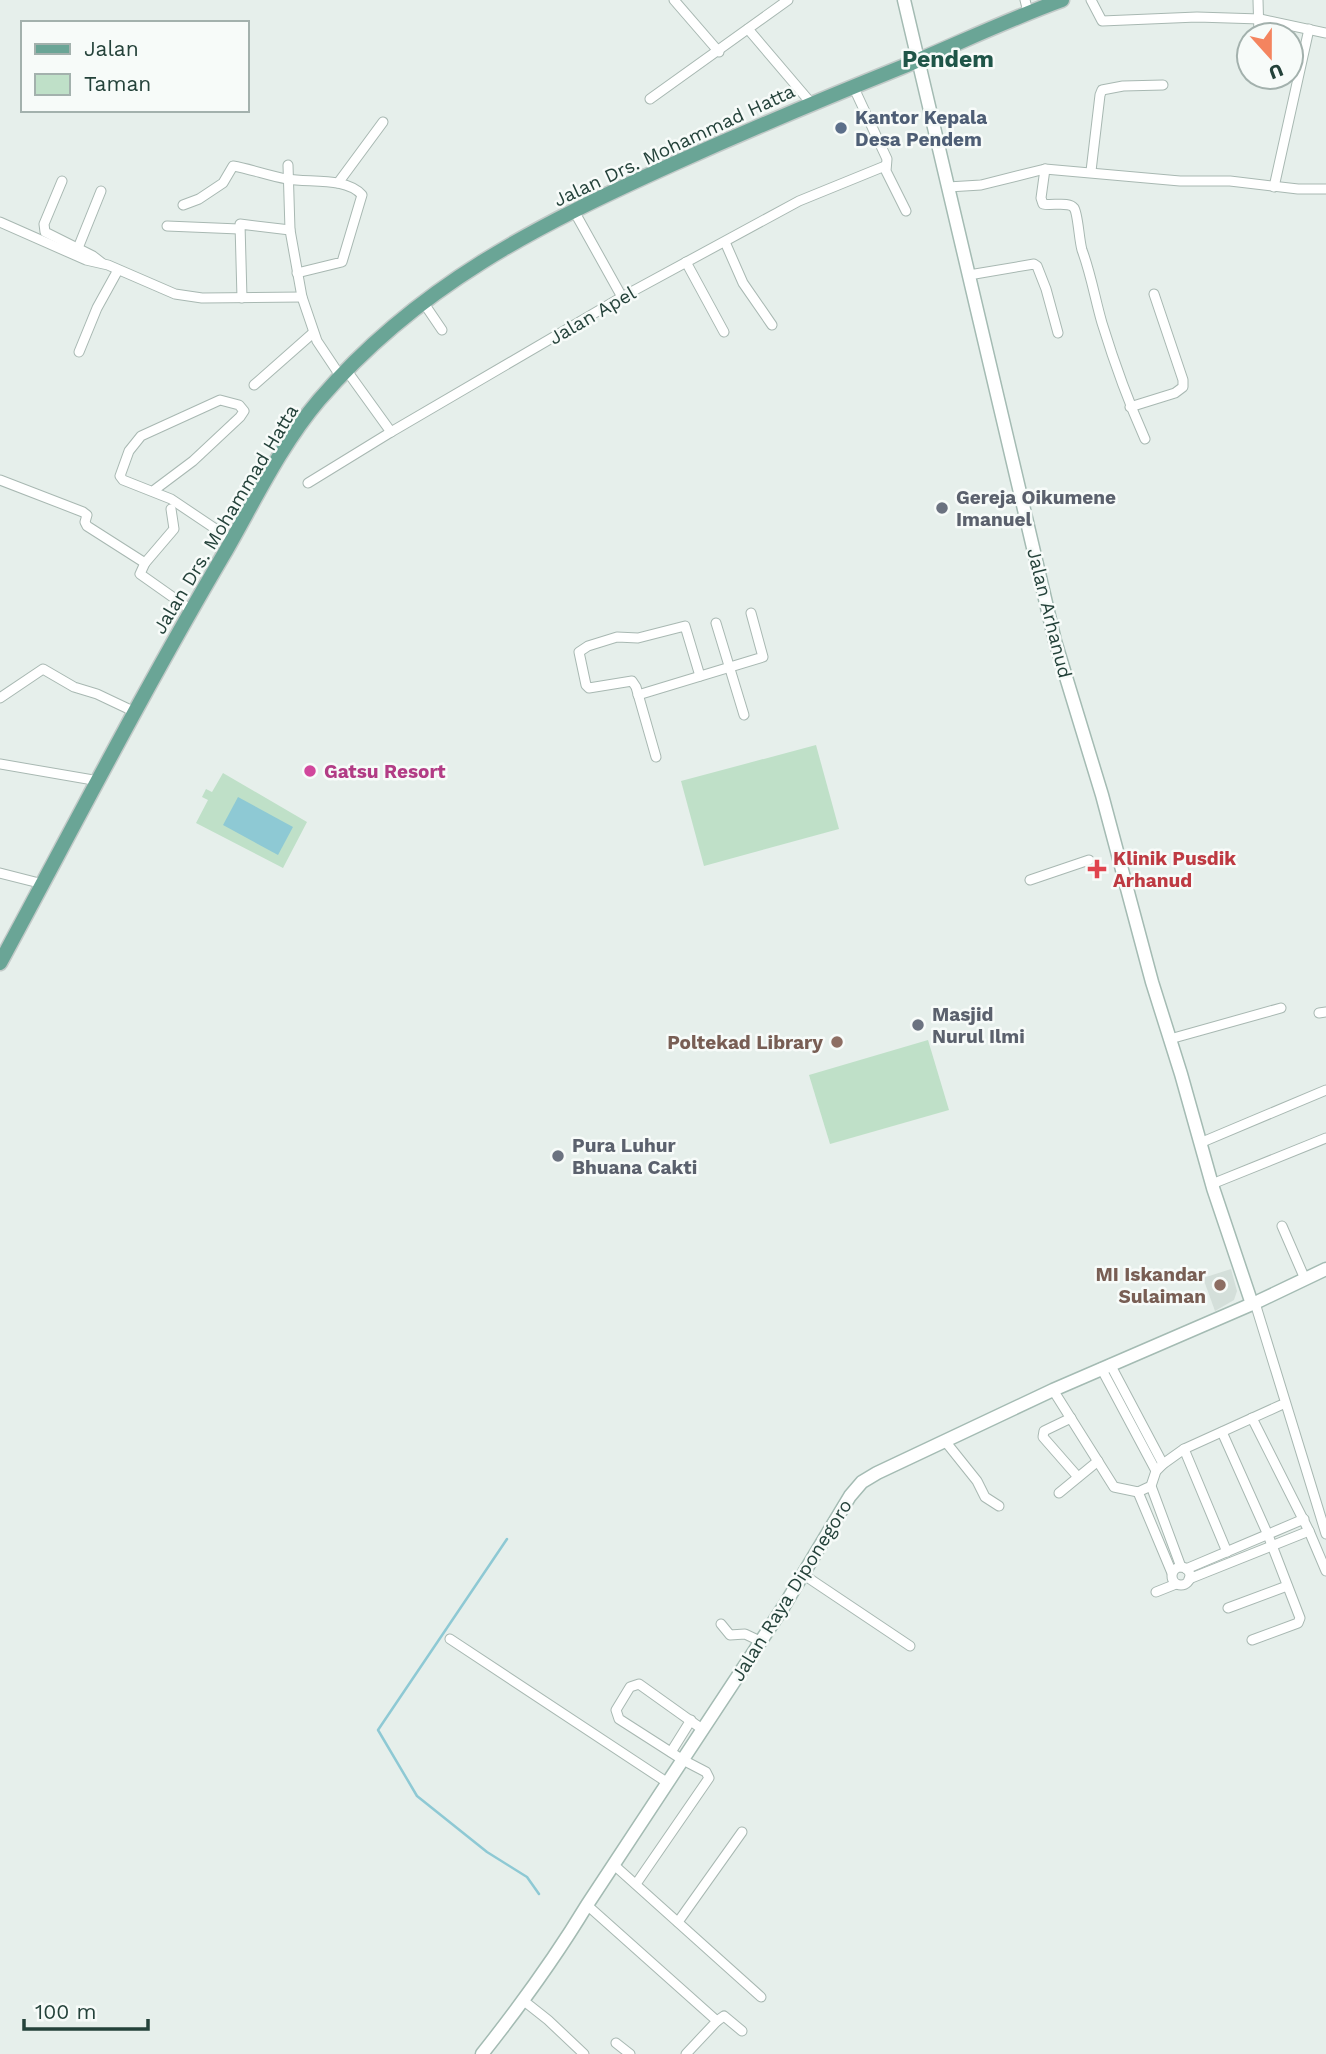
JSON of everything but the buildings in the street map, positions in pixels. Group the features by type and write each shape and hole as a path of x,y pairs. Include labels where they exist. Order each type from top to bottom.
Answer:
{"main road":[{"name":"Jalan Drs. Mohammad Hatta","path":"0,963 191,610 297,429 344,374 423,302 496,252 615,189 811,103 920,59 1027,6 1062,0"}],"street":[{"path":"674,0 719,52"},
{"path":"650,99 788,0"},
{"name":"Jalan Arhanud","path":"904,0 1055,641 1212,1184 1253,1303"},
{"path":"1091,0 1102,21 1197,17 1260,19 1326,33"},
{"path":"1258,0 1260,19"},
{"path":"748,29 811,103"},
{"path":"1274,187 1309,29"},
{"path":"1091,171 1102,89 1163,85"},
{"path":"853,86 887,159 886,171 906,211"},
{"path":"338,183 383,122"},
{"path":"288,165 289,230 302,297 315,336 391,432"},
{"path":"183,205 199,199 223,183 233,166 289,179 338,183 359,191 362,195 345,257 336,265 298,273"},
{"name":"Jalan Apel","path":"308,484 391,432 622,297 799,201 886,166"},
{"path":"948,187 981,185 1045,169 1180,181 1230,181 1274,187 1326,189"},
{"path":"1045,169 1041,198 1044,204 1067,204 1076,212 1078,237 1092,278 1101,321 1130,407 1145,439"},
{"path":"62,181 44,228 48,234 93,256 103,264"},
{"path":"78,248 101,191"},
{"path":"574,211 622,297"},
{"path":"0,222 86,260 103,264 175,294 202,298 302,297"},
{"path":"242,298 239,229 242,223 289,230"},
{"path":"167,226 239,229"},
{"path":"724,242 743,283 772,325"},
{"path":"686,262 724,332"},
{"path":"969,275 1034,264 1046,289 1058,333"},
{"path":"79,352 97,309 118,270"},
{"path":"1130,407 1175,393 1183,387 1184,380 1154,294"},
{"path":"423,302 442,330"},
{"path":"254,385 315,336"},
{"path":"157,492 240,417 243,408 227,400 220,400 138,438 123,464 120,476 123,480 157,492 171,504 232,540"},
{"path":"0,480 83,512 87,515 87,526 145,563"},
{"path":"171,504 174,529 145,563 140,574 191,610"},
{"path":"638,695 763,657 751,613"},
{"path":"716,623 744,715"},
{"path":"656,757 632,681 589,688 579,655 581,649 617,638 638,638 685,626 700,676"},
{"path":"0,698 45,669 74,687 97,694 135,712"},
{"path":"0,764 99,781"},
{"path":"1030,880 1089,860"},
{"path":"0,873 43,884"},
{"path":"1170,1039 1281,1008"},
{"path":"1200,1143 1326,1090"},
{"path":"1212,1184 1326,1138"},
{"path":"1282,1226 1305,1279"},
{"name":"Jalan Raya Diponegoro","path":"482,2054 563,1946 587,1905 804,1575 843,1506 862,1482 1052,1390 1326,1269"},
{"path":"1253,1303 1326,1534"},
{"path":"1106,1366 1159,1468"},
{"path":"1052,1390 1114,1487 1138,1492 1151,1486 1159,1468 1184,1449 1281,1405"},
{"path":"1252,1418 1310,1531 1326,1571"},
{"path":"1071,1419 1044,1431 1043,1437 1078,1477"},
{"path":"1222,1432 1268,1535 1299,1621 1252,1640"},
{"path":"945,1441 977,1481 982,1494 999,1506"},
{"path":"1184,1449 1227,1552"},
{"path":"1059,1493 1097,1461"},
{"path":"1151,1486 1180,1570"},
{"path":"1138,1492 1180,1570 1189,1573 1189,1580"},
{"path":"1176,1584 1172,1579 1180,1570 1304,1519"},
{"path":"1156,1592 1176,1584 1182,1585 1310,1531"},
{"path":"804,1575 910,1646"},
{"path":"1228,1608 1287,1587"},
{"path":"721,1624 730,1635 745,1634 760,1642"},
{"path":"450,1639 668,1783"},
{"path":"636,1884 709,1778 706,1772 619,1719 615,1714 616,1710 630,1687 639,1684 702,1729"},
{"path":"671,1752 691,1720"},
{"path":"678,1922 742,1832"},
{"path":"614,1865 761,1997"},
{"path":"587,1905 717,2021"},
{"path":"524,2001 584,2054"},
{"path":"686,2054 724,2016 742,2031"},
{"path":"616,2043 630,2054"}],"shaded area":[{"name":"MI Iskandar Sulaiman","path":"1231,1269 1237,1291 1234,1300 1215,1311 1203,1278"}],"green space":[{"path":"816,745 839,829 704,866 681,781"},
{"path":"223,773 307,822 283,868 196,823 208,800 202,797 206,789 212,792"},
{"path":"928,1040 949,1110 830,1144 809,1075"}],"water":[{"path":"238,797 293,827 278,855 223,825"}],"waterway":[{"path":"507,1539 378,1730 417,1796 487,1852 527,1877 539,1894"}],"place":[{"name":"Kantor Kepala Desa Pendem","path":"841,128"},
{"name":"Gereja Oikumene Imanuel","path":"942,508"},
{"name":"Gatsu Resort","path":"310,771"},
{"name":"Klinik Pusdik Arhanud","path":"1097,869"},
{"name":"Masjid Nurul Ilmi","path":"918,1025"},
{"name":"Poltekad Library","path":"837,1042"},
{"name":"Pura Luhur Bhuana Cakti","path":"558,1156"},
{"name":"MI Iskandar Sulaiman","path":"1220,1285"}],"district":[{"name":"Pendem","path":"948,59"}]}
